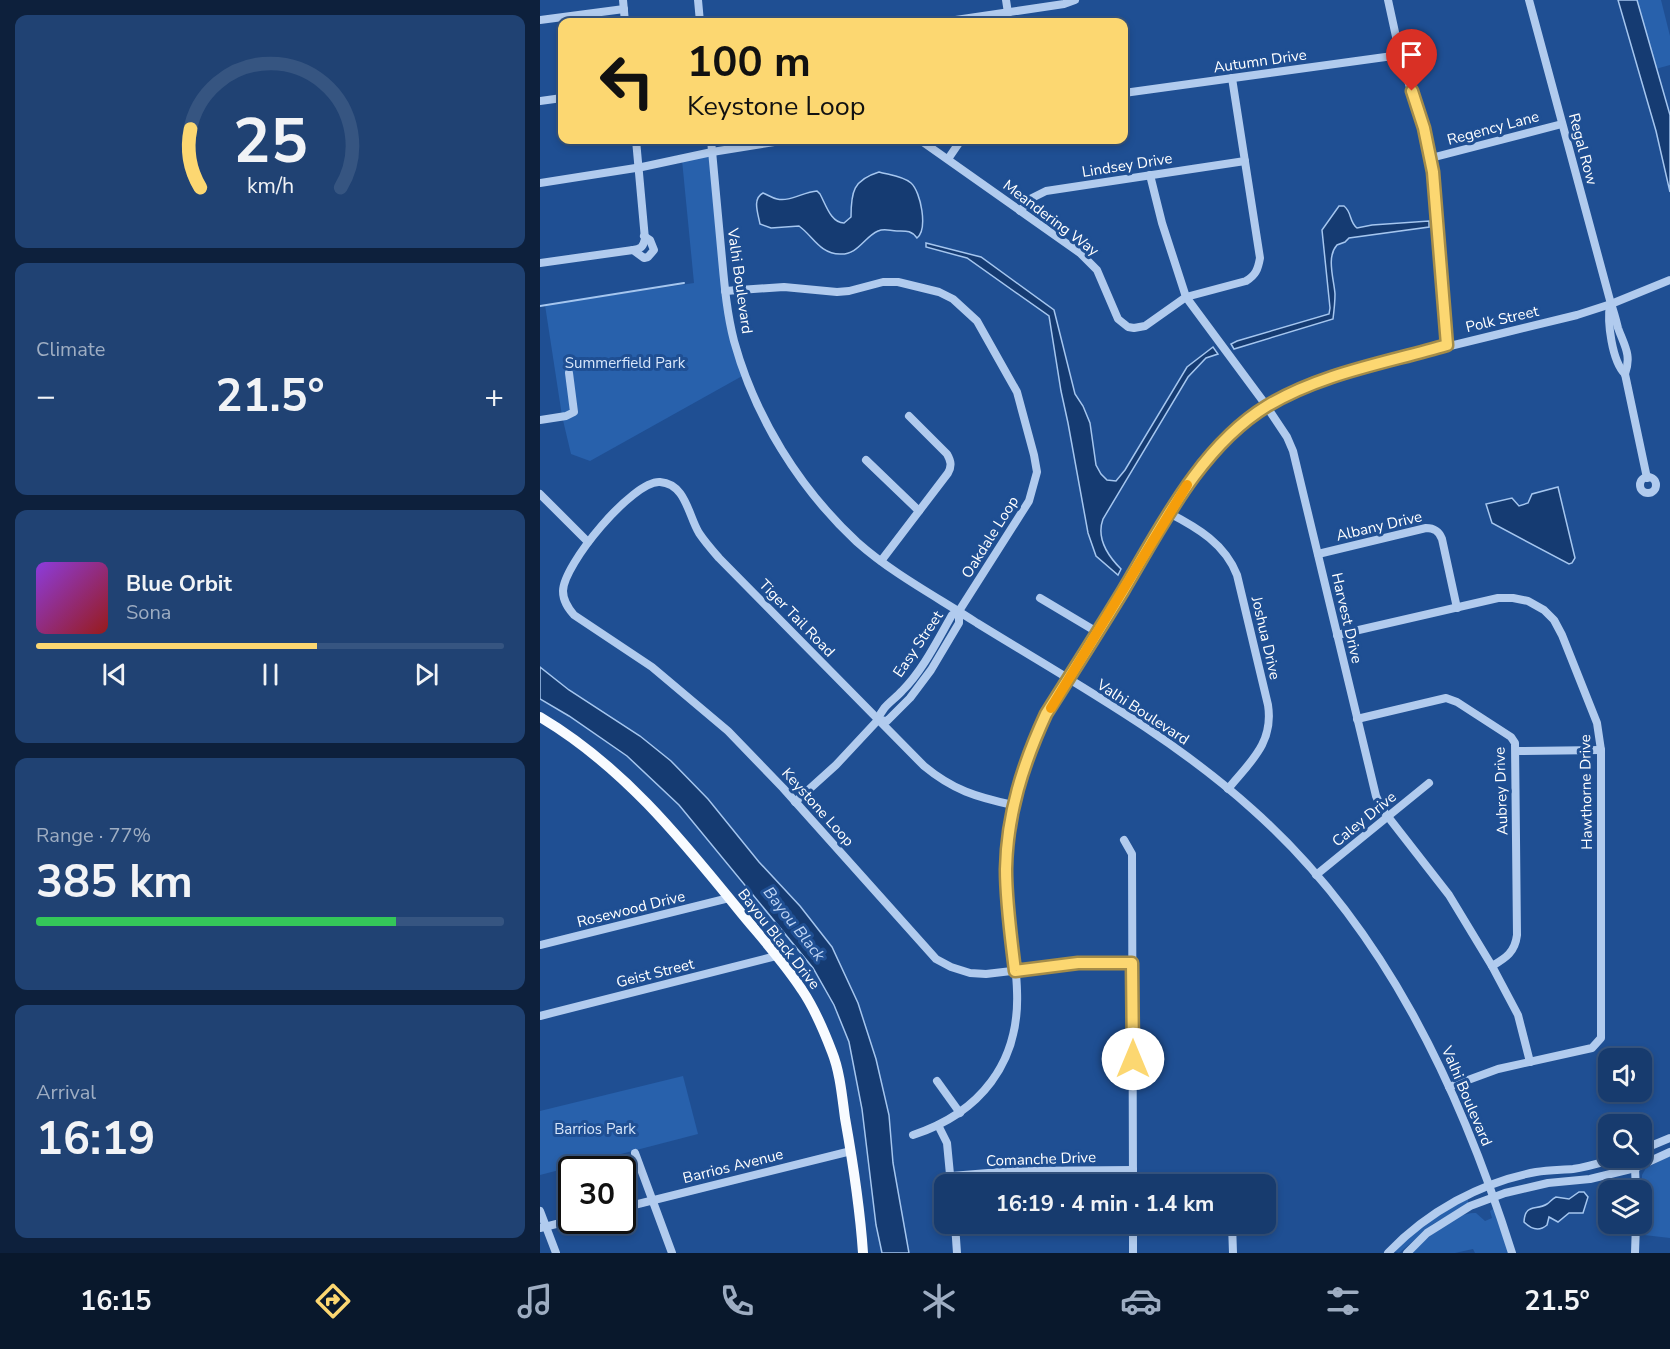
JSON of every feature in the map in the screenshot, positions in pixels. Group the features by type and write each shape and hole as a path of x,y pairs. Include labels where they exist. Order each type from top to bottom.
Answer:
{"main road":[{"name":"Bayou Black Drive","path":"540,717 580,744 635,790 668,824 802,990 817,1016 833,1054 857,1187 862,1253"}],"street":[{"path":"698,0 700,18"},
{"path":"1006,0 1008,13"},
{"path":"971,18 1064,4 1075,0"},
{"path":"1388,0 1400,55 1424,128 1431,158 1447,345"},
{"name":"Regal Row","path":"1529,0 1611,304"},
{"path":"540,20 623,4"},
{"name":"Autumn Drive","path":"1128,92 1400,55"},
{"name":"Meandering Way","path":"926,144 1080,253 1097,270 1116,314 1128,327 1140,328 1186,297 1246,281 1254,276 1258,269 1260,258 1232,78"},
{"path":"540,101 558,99"},
{"name":"Regency Lane","path":"1431,158 1562,124"},
{"path":"540,263 633,250 644,245 636,144"},
{"name":"Valhi Boulevard","path":"711,144 725,291 734,340 745,375 762,415 801,480 830,514 881,561 1153,732 1252,809 1316,875 1350,916 1390,973 1433,1050 1495,1197 1512,1253"},
{"path":"540,183 638,168 762,144"},
{"path":"948,159 958,144"},
{"name":"Lindsey Drive","path":"1020,211 1030,199 1046,191 1245,161"},
{"name":"Harvest Drive","path":"1150,175 1162,223 1186,297 1267,406 1287,437 1293,451 1376,796 1389,817 1449,895 1492,966 1518,1015 1530,1062"},
{"name":"Polk Street","path":"913,1135 960,1113 988,1088 1010,1048 1017,1007 1006,870 1008,837 1013,805 1030,748 1046,714 1169,513 1195,474 1211,455 1247,421 1267,406 1320,381 1349,370 1577,315 1670,280"},
{"name":"Oakdale Loop","path":"725,291 784,287 843,292 883,282 898,282 939,292 953,299 977,321 1017,392 1034,455 1036,472 1029,501 959,611"},
{"path":"1611,304 1629,357 1625,374 1647,478"},
{"path":"1611,304 1608,315 1614,352 1620,369 1625,374"},
{"path":"1614,352 1627,350"},
{"path":"540,420 566,416 574,412 569,374"},
{"path":"881,561 951,467 951,460 909,416"},
{"path":"866,459 919,511"},
{"name":"Tiger Tail Road","path":"588,542 621,505 640,488 658,482 675,488 682,495 699,534 719,558 878,720 940,779 973,796 1013,805"},
{"path":"540,494 588,542"},
{"name":"Joshua Drive","path":"1169,513 1212,539 1232,561 1268,705 1269,727 1265,740 1259,752 1228,789"},
{"name":"Albany Drive","path":"1318,554 1431,528 1441,536 1457,608"},
{"name":"Keystone Loop","path":"588,542 565,581 563,590 568,608 574,615 652,667 694,700 751,754 936,959 970,973 986,974 1078,963 1132,963"},
{"path":"1040,598 1097,632"},
{"name":"Hawthorne Drive","path":"1337,635 1498,598 1513,598 1534,603 1550,615 1562,635 1597,723 1601,750 1601,1038 1592,1048 1498,1069 1449,1087"},
{"name":"Easy Street","path":"795,802 836,765 878,720 880,711 903,691 919,670 952,615 959,611 959,623 927,676 910,698 887,721 878,720"},
{"path":"919,670 927,676"},
{"name":"Aubrey Drive","path":"1357,719 1446,698 1457,702 1511,737 1515,743 1517,935 1509,955 1492,966"},
{"path":"1516,751 1601,750"},
{"name":"Caley Drive","path":"1316,875 1429,783"},
{"path":"1124,840 1132,854 1133,1174"},
{"name":"Rosewood Drive","path":"540,945 729,898"},
{"name":"Geist Street","path":"540,1016 776,956"},
{"path":"1112,1076 1133,1076"},
{"path":"937,1082 960,1113"},
{"path":"938,1125 947,1143 950,1174"},
{"path":"1652,1145 1670,1138"},
{"name":"Barrios Avenue","path":"636,1204 851,1150"},
{"path":"1652,1160 1670,1152"},
{"path":"635,1153 672,1253"},
{"path":"1388,1253 1418,1225 1454,1202 1490,1186 1535,1173 1598,1163"},
{"path":"1407,1253 1427,1233 1470,1206 1495,1197 1548,1183 1590,1179 1635,1168 1636,1180"},
{"name":"Comanche Drive","path":"992,1174 1013,1171 1133,1170"},
{"path":"540,1211 543,1227 556,1253"},
{"path":"543,1227 558,1223"},
{"path":"956,1234 957,1253"},
{"path":"1133,1234 1133,1253"},
{"path":"1232,1234 1233,1253"},
{"path":"1635,1253 1636,1234"}],"green space":[{"path":"1634,0 1661,0 1670,36 1670,65 1652,70"},
{"name":"Summerfield Park","path":"711,152 724,278 744,375 590,461 571,454 562,416 545,305 694,283 682,160"},
{"name":"Barrios Park","path":"683,1076 698,1134 613,1156 558,1156 558,1170 540,1175 540,1111"},
{"path":"1670,1156 1670,1238 1643,1234 1652,1234 1652,1180 1642,1180 1646,1168 1652,1168 1652,1165"},
{"path":"1468,1199 1468,1204 1433,1224 1399,1253 1395,1251 1431,1218"},
{"path":"1493,1209 1509,1253 1475,1253 1473,1249 1455,1253 1410,1253 1451,1221 1476,1213 1485,1221 1492,1218 1490,1211"}],"water":[{"path":"1618,0 1637,0 1670,115 1670,192 1656,131"},
{"path":"879,172 904,179 915,188 923,219 917,238 908,231 881,230 852,252 840,254 822,248 799,226 771,228 760,224 757,203 763,193 782,200 817,191 832,217 844,223 851,217 855,188 870,175"},
{"path":"1339,206 1347,208 1357,228 1429,221 1429,227 1349,238 1337,245 1331,262 1335,294 1333,319 1234,349 1231,344 1237,341 1329,314 1322,230"},
{"path":"926,243 981,257 1054,310 1075,394 1090,423 1096,465 1107,480 1116,481 1125,470 1187,367 1213,347 1218,354 1206,358 1188,377 1103,519 1102,539 1107,552 1121,569 1118,575 1096,556 1088,533 1049,316 967,258 926,247"},
{"path":"1558,487 1575,558 1569,564 1492,523 1486,504 1512,498 1519,506 1528,503 1532,494"},
{"name":"Bayou Black","path":"540,667 569,690 640,736 671,761 708,799 759,862 800,906 832,947 858,1003 876,1059 889,1115 893,1163 909,1253 882,1253 876,1225 862,1109 849,1042 834,1005 813,968 679,805 627,756 540,699"},
{"path":"1579,1192 1584,1192 1588,1197 1583,1213 1569,1213 1558,1222 1549,1217 1547,1225 1538,1229 1524,1222 1526,1212 1532,1208 1543,1206 1556,1197 1569,1199"}],"waterway":[{"path":"540,306 684,283"}],"slow traffic":[{"path":"1051,708 1187,485"}],"route":[{"path":"1133,1059 1132,963 1078,963 1015,971 1006,870 1008,837 1021,774 1046,714 1169,513 1195,474 1211,455 1247,421 1267,406 1285,397 1359,367 1411,356 1447,345 1433,172 1424,128 1412,91"}]}
